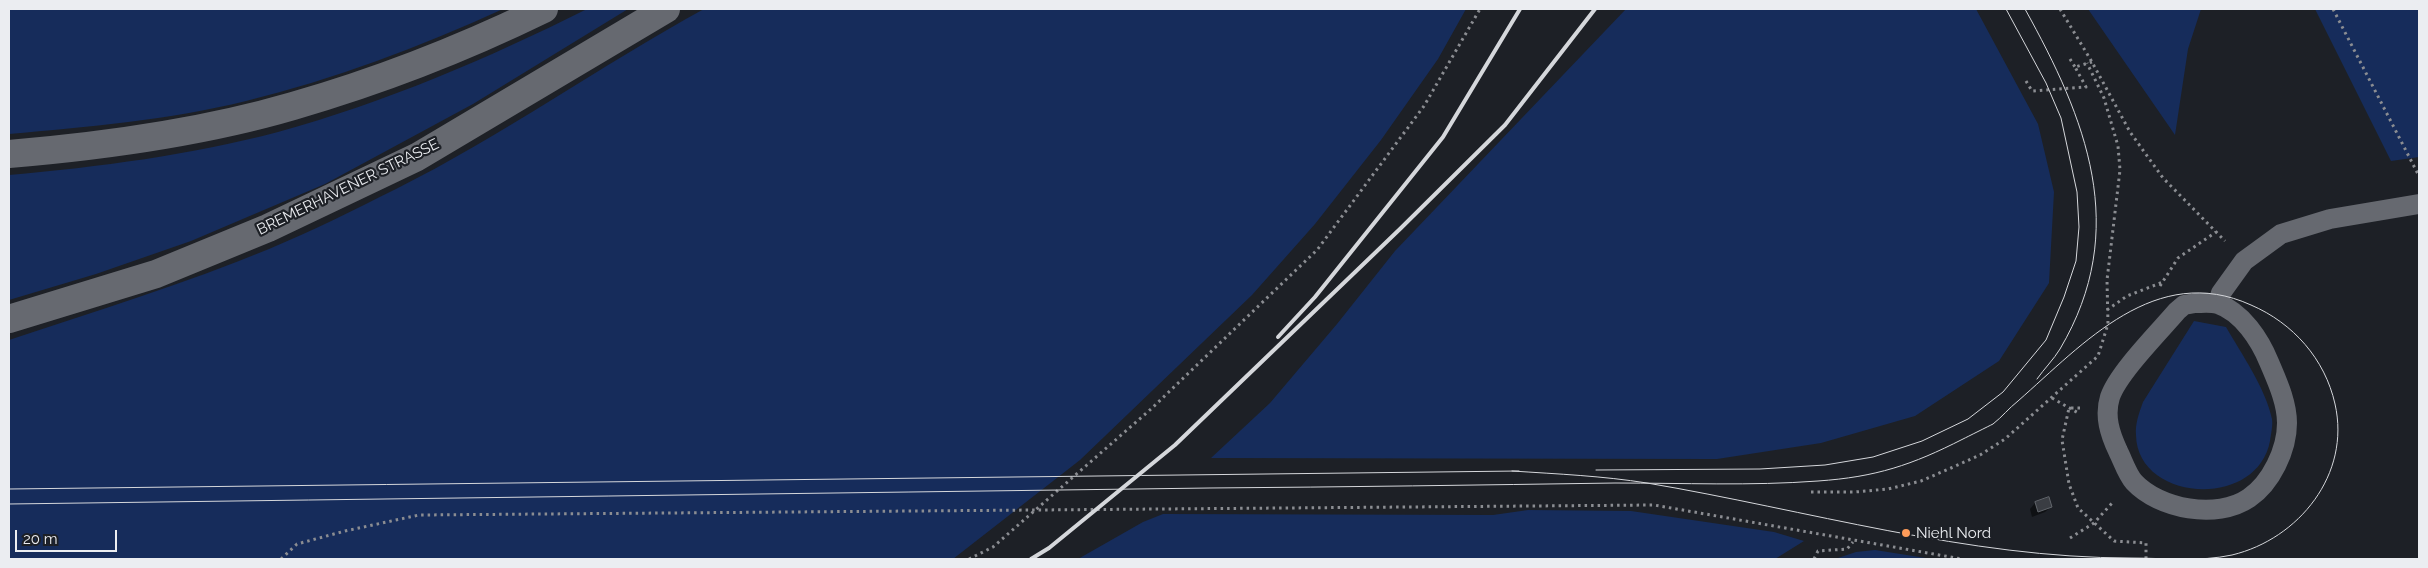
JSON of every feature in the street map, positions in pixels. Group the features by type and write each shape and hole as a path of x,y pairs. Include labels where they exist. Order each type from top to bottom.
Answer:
{"street":[{"path":"9,154 60,149 181,132 292,107 411,68 544,9"},
{"name":"BREMERHAVENER STRASSE","path":"9,319 156,274 268,228 417,157 666,9"}],"lane":[{"path":"2218,304 2221,294 2244,261 2281,234 2330,220 2419,204"},
{"path":"2196,303 2218,304 2243,320 2268,358 2285,409 2286,432 2281,452 2266,482 2248,499 2228,506 2194,510 2164,503 2146,493 2132,480 2108,427 2110,398 2116,386 2177,310 2184,305 2196,303"}],"path":[{"path":"969,559 993,547 1151,409 1317,250 1424,106 1480,9"},
{"path":"2060,9 2092,62 2130,132 2163,178 2244,261"},
{"path":"2333,9 2419,176"},
{"path":"2026,81 2032,91 2086,87 2070,60"},
{"path":"2075,67 2092,62"},
{"path":"1811,492 1855,492 1888,489 1921,481 1980,455 2052,398 2098,356 2108,324 2107,280 2120,170 2118,146 2104,98 2087,64"},
{"path":"2158,289 2178,258 2216,232"},
{"path":"2108,310 2127,296 2163,282"},
{"path":"2052,398 2084,417"},
{"path":"2069,408 2062,440 2069,484 2078,508 2114,541 2146,543 2146,559"},
{"path":"281,559 297,544 346,531 419,516 1130,508 1654,505 1962,559"},
{"path":"2070,538 2094,523"},
{"path":"1814,559 1818,551 1847,549 1854,541"}],"shaded area":[{"path":"9,9 503,9 377,61 312,83 246,101 158,118 9,134"},
{"path":"587,9 628,9 473,104 325,184 191,241 96,274 9,300 9,175 178,154 278,132 358,107 436,78 512,45"},
{"path":"704,9 1466,9 1438,59 1381,140 1315,224 1252,295 1080,460 953,559 9,559 9,340 205,274 269,249 333,220 474,147"},
{"path":"1626,9 1976,9 2038,124 2054,192 2049,283 1999,361 1915,416 1821,443 1717,459 1211,458 1270,403 1337,324 1395,251"},
{"path":"2088,9 2201,9 2188,49 2175,135"},
{"path":"2315,9 2419,9 2419,157 2391,161"},
{"path":"2194,321 2226,327 2259,384 2272,419 2270,441 2261,463 2244,479 2222,487 2198,489 2175,485 2156,474 2142,457 2136,435 2137,423 2143,402"},
{"path":"1528,510 1631,511 1774,532 1804,541 1775,559 1078,559 1143,522 1163,514 1493,515"},
{"path":"1875,550 1932,559 1835,559 1856,552"}],"building":[{"path":"2049,497 2052,507 2038,512 2035,502"}],"tram line":[{"path":"1596,470 1760,469 1825,465 1873,457 1922,441 1968,419 2003,392 2046,340 2064,297 2076,261 2079,227 2077,192 2061,118 2046,83 2006,9"},
{"path":"2025,9 2047,50 2082,133 2092,175 2096,218 2093,261 2081,304 2060,349 2037,379"},
{"path":"9,504 1615,483 1640,483 1666,483 1742,484 1793,483 1839,479 1876,473 1910,463 1993,424 2069,355 2096,334 2124,315 2153,301 2184,294 2216,294 2251,305 2293,332 2305,344 2324,372 2335,404 2338,430 2335,455 2327,478 2315,500 2298,519 2279,534 2256,547 2232,555 2195,559 2070,556 2009,550 1888,531 1707,494 1647,483 1630,481 1597,477 1512,471"},
{"path":"9,489 1519,471"}],"railway":[{"path":"1278,337 1315,297 1443,137 1520,9"},
{"path":"1031,559 1049,548 1175,445 1401,228 1505,125 1595,9"}],"place":[{"name":"Niehl Nord","path":"1906,533"}]}
